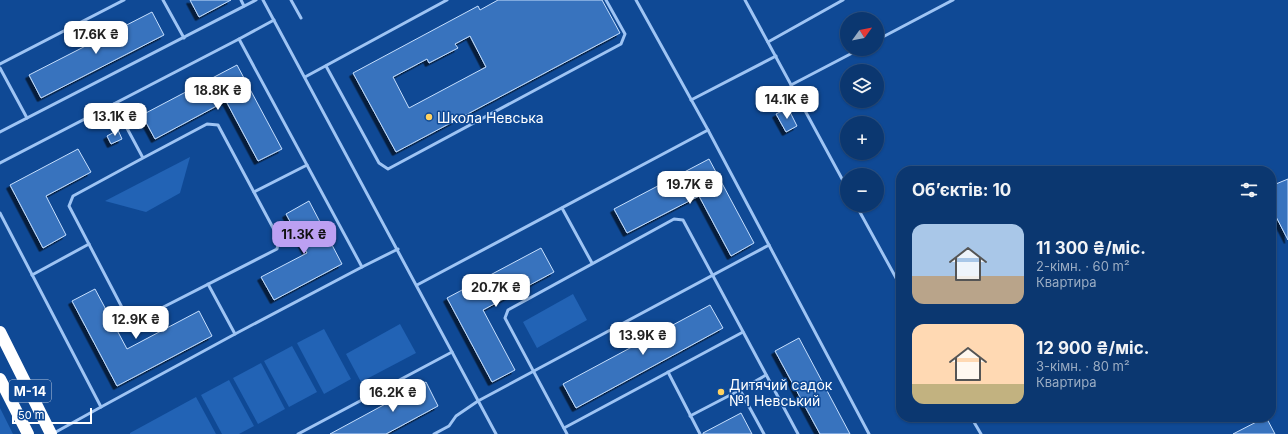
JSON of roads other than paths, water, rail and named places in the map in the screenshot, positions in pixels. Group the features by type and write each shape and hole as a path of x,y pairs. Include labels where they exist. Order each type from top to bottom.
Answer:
{"highway":[{"name":"М-14","path":"0,332 4,349 52,434"},
{"name":"М-14","path":"0,379 25,431"}],"lane":[{"path":"0,64 124,0"},
{"path":"164,0 184,38"},
{"path":"241,0 244,6"},
{"path":"0,132 256,0"},
{"path":"263,0 496,434"},
{"path":"291,0 301,18"},
{"path":"305,77 447,0"},
{"path":"326,66 379,163 388,169 621,44 625,34 606,0"},
{"path":"636,0 708,130 869,434"},
{"path":"745,0 840,175"},
{"path":"768,42 843,0"},
{"path":"884,36 953,0"},
{"path":"0,163 274,20"},
{"path":"239,39 362,267"},
{"path":"691,100 776,56"},
{"path":"792,85 847,56"},
{"path":"0,68 26,118"},
{"path":"114,104 143,158"},
{"path":"207,124 218,125 279,239 277,249 138,320 127,317 69,206 73,196 143,158 207,124"},
{"path":"416,285 708,130"},
{"path":"254,192 307,165"},
{"path":"562,208 592,264"},
{"path":"860,212 896,278"},
{"path":"0,213 101,407"},
{"path":"568,434 506,318 508,310 674,219 683,220 798,434"},
{"path":"32,275 89,244"},
{"path":"434,434 449,426 456,416 478,401 769,245"},
{"path":"52,434 235,334 398,249"},
{"path":"208,284 235,334"},
{"path":"564,428 743,332"},
{"path":"298,434 452,352"},
{"path":"668,372 700,434"},
{"path":"690,416 766,375"},
{"path":"740,390 764,434"},
{"path":"974,422 981,434"}],"place":[{"name":"Школа Невська","path":"429,117"},
{"name":"Дитячий садок №1 Невський","path":"721,392"}]}
